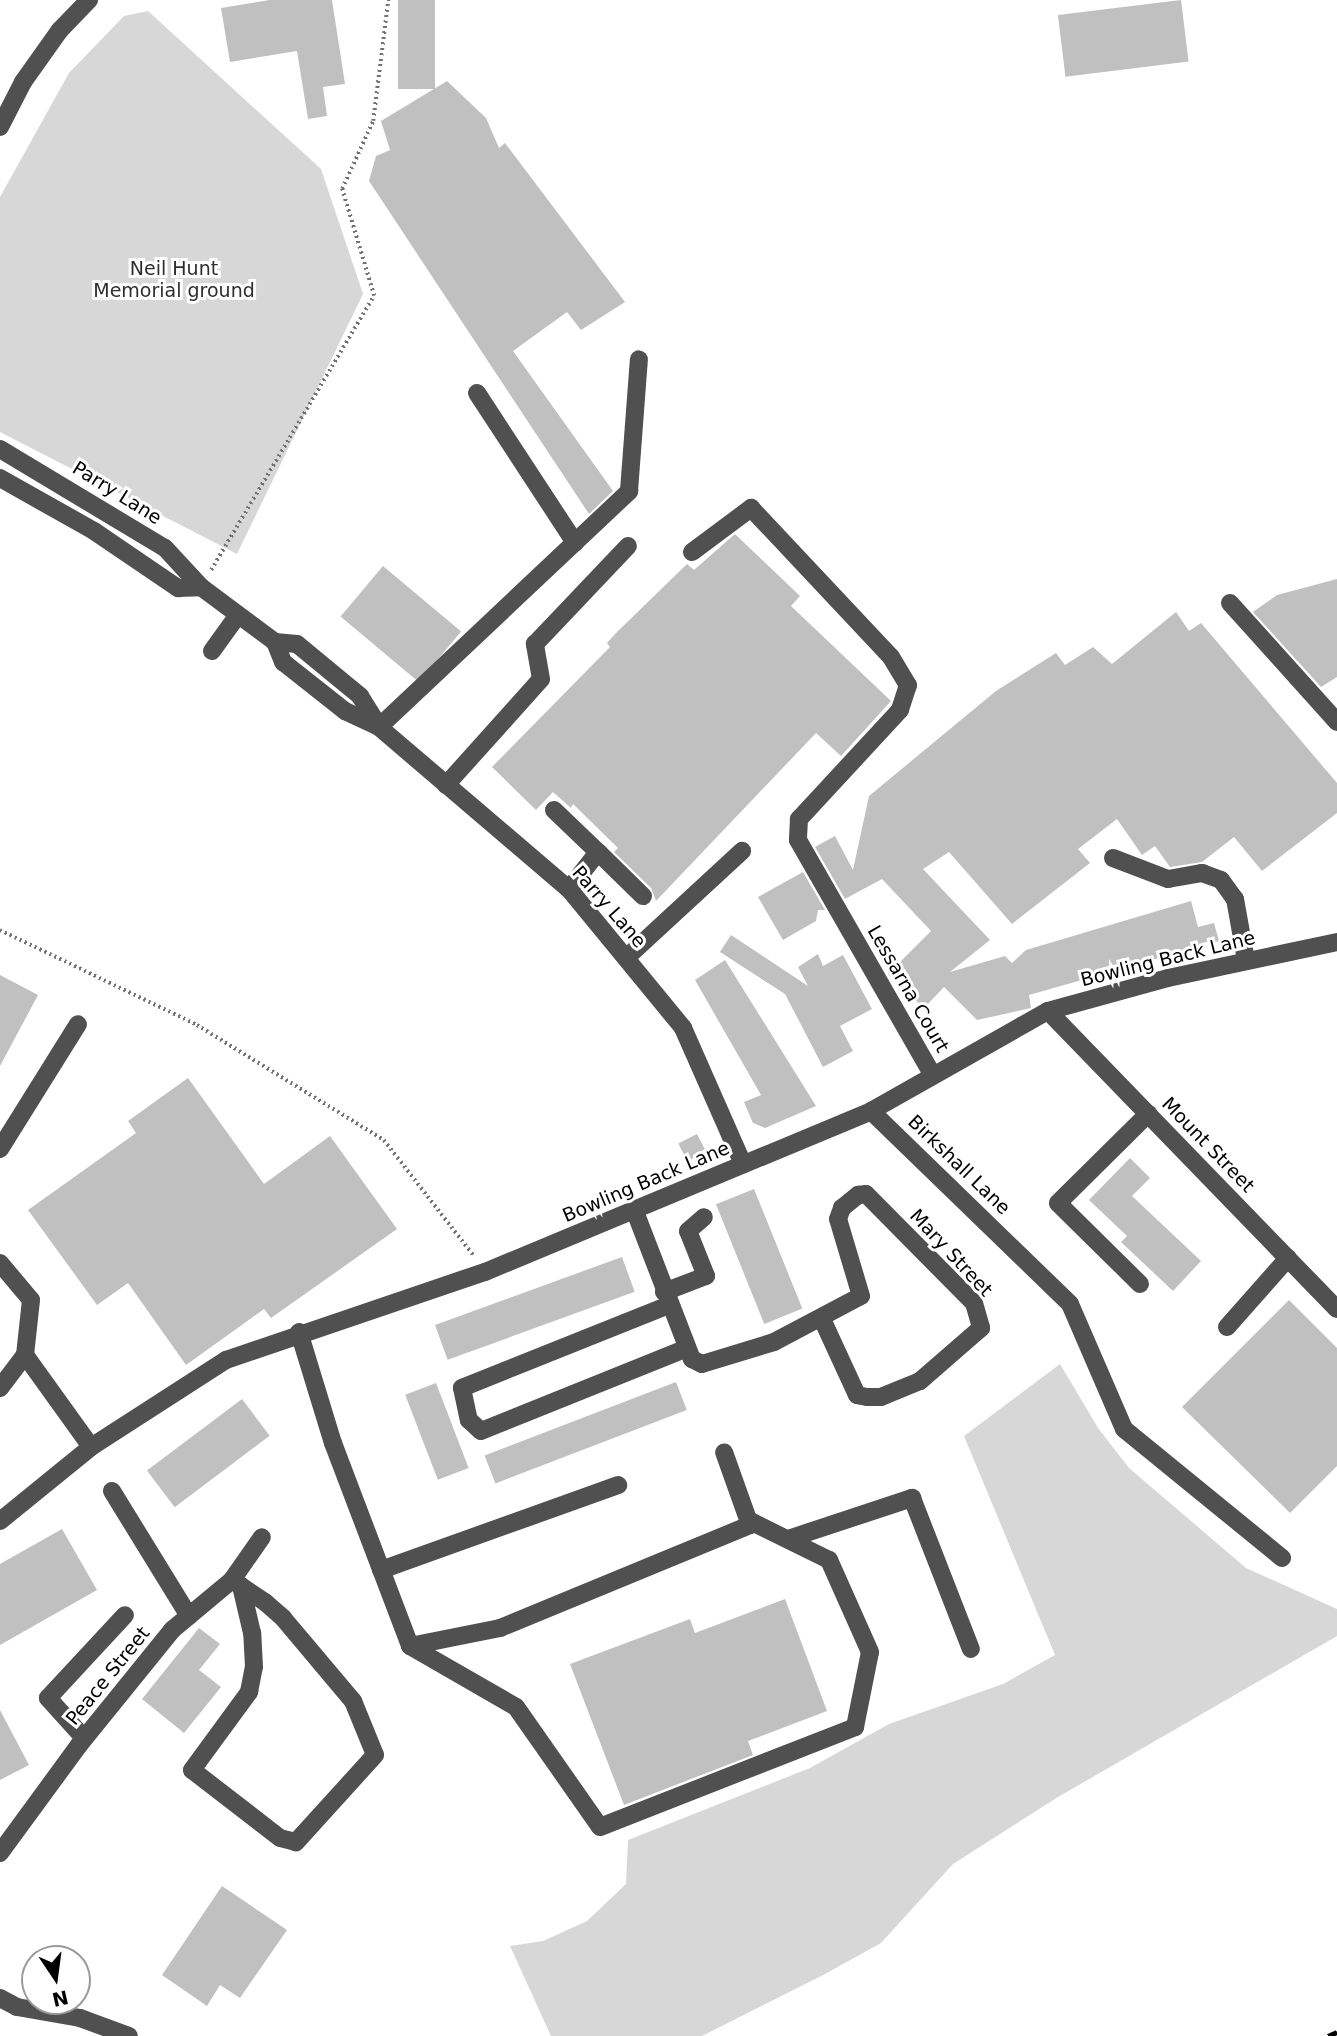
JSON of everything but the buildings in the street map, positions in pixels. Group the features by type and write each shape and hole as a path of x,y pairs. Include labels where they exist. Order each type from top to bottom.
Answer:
{"street":[{"path":"0,127 23,82 60,30 89,0"},
{"path":"379,727 629,491 639,359"},
{"path":"477,393 575,543"},
{"name":"Parry Lane","path":"0,449 165,548 201,587 275,642 297,644 360,696 379,727 569,889 683,1028 743,1164"},
{"name":"Parry Lane","path":"0,478 94,531 178,587 201,587"},
{"name":"Lessarna Court","path":"692,552 751,509 891,657 908,685 900,710 799,819 798,840 834,909 848,925 932,1074"},
{"path":"446,785 541,679 535,644 628,546"},
{"path":"1230,603 1337,722"},
{"path":"212,651 238,615"},
{"path":"554,810 643,896"},
{"path":"626,958 742,851"},
{"path":"569,889 598,852"},
{"path":"1113,858 1168,879 1202,873 1221,880 1235,899 1245,960"},
{"name":"Bowling Back Lane","path":"0,1521 91,1447 226,1360 299,1332 485,1272 871,1111 932,1074 1048,1011 1245,960 1337,943"},
{"name":"Mount Street","path":"1048,1011 1337,1309"},
{"path":"0,1149 78,1024"},
{"name":"Birkshall Lane","path":"871,1111 1070,1304 1124,1429 1282,1558"},
{"path":"1140,1284 1058,1203 1148,1114"},
{"name":"Mary Street","path":"687,1348 692,1359 702,1364 774,1342 822,1319 861,1296 838,1219 851,1199 866,1194 974,1303 981,1328 920,1381 881,1397 867,1397 857,1395 822,1319"},
{"path":"634,1209 666,1298 687,1348 481,1431 469,1420 462,1388 666,1298 706,1276 688,1231 704,1217"},
{"path":"1227,1326 1287,1258"},
{"path":"0,1263 31,1300 25,1355 0,1388"},
{"path":"299,1332 333,1443 410,1646 516,1707 600,1827 855,1727 870,1652 829,1560 748,1520"},
{"path":"25,1355 91,1447"},
{"path":"410,1646 500,1628 750,1525 724,1452"},
{"path":"381,1570 618,1485"},
{"path":"112,1491 189,1616"},
{"path":"788,1539 912,1498 971,1649"},
{"name":"Peace Street","path":"0,1853 8,1825 84,1738 172,1630 236,1583 262,1537"},
{"path":"236,1583 283,1618 353,1701 374,1755 296,1842 281,1838 192,1770 249,1692 254,1667 252,1633 236,1583"},
{"path":"84,1738 48,1698 125,1615"},
{"path":"0,1998 17,2007 80,2018 129,2036"}],"path":[{"path":"201,587 374,296 342,189 373,121 388,0"},
{"path":"0,930 197,1025 384,1140 485,1272"}],"green space":[{"name":"Neil Hunt Memorial ground","path":"148,11 321,169 363,294 237,554 0,432 0,197 69,73 124,16"},
{"path":"1060,1364 1098,1428 1129,1468 1246,1568 1337,1609 1337,1636 1058,1797 953,1864 881,1943 825,1974 702,2036 551,2036 510,1946 543,1941 587,1921 626,1884 628,1840 810,1768 889,1724 1003,1684 1055,1655 964,1436"}],"railway":[{"path":"1328,2036 1337,2032"}]}
